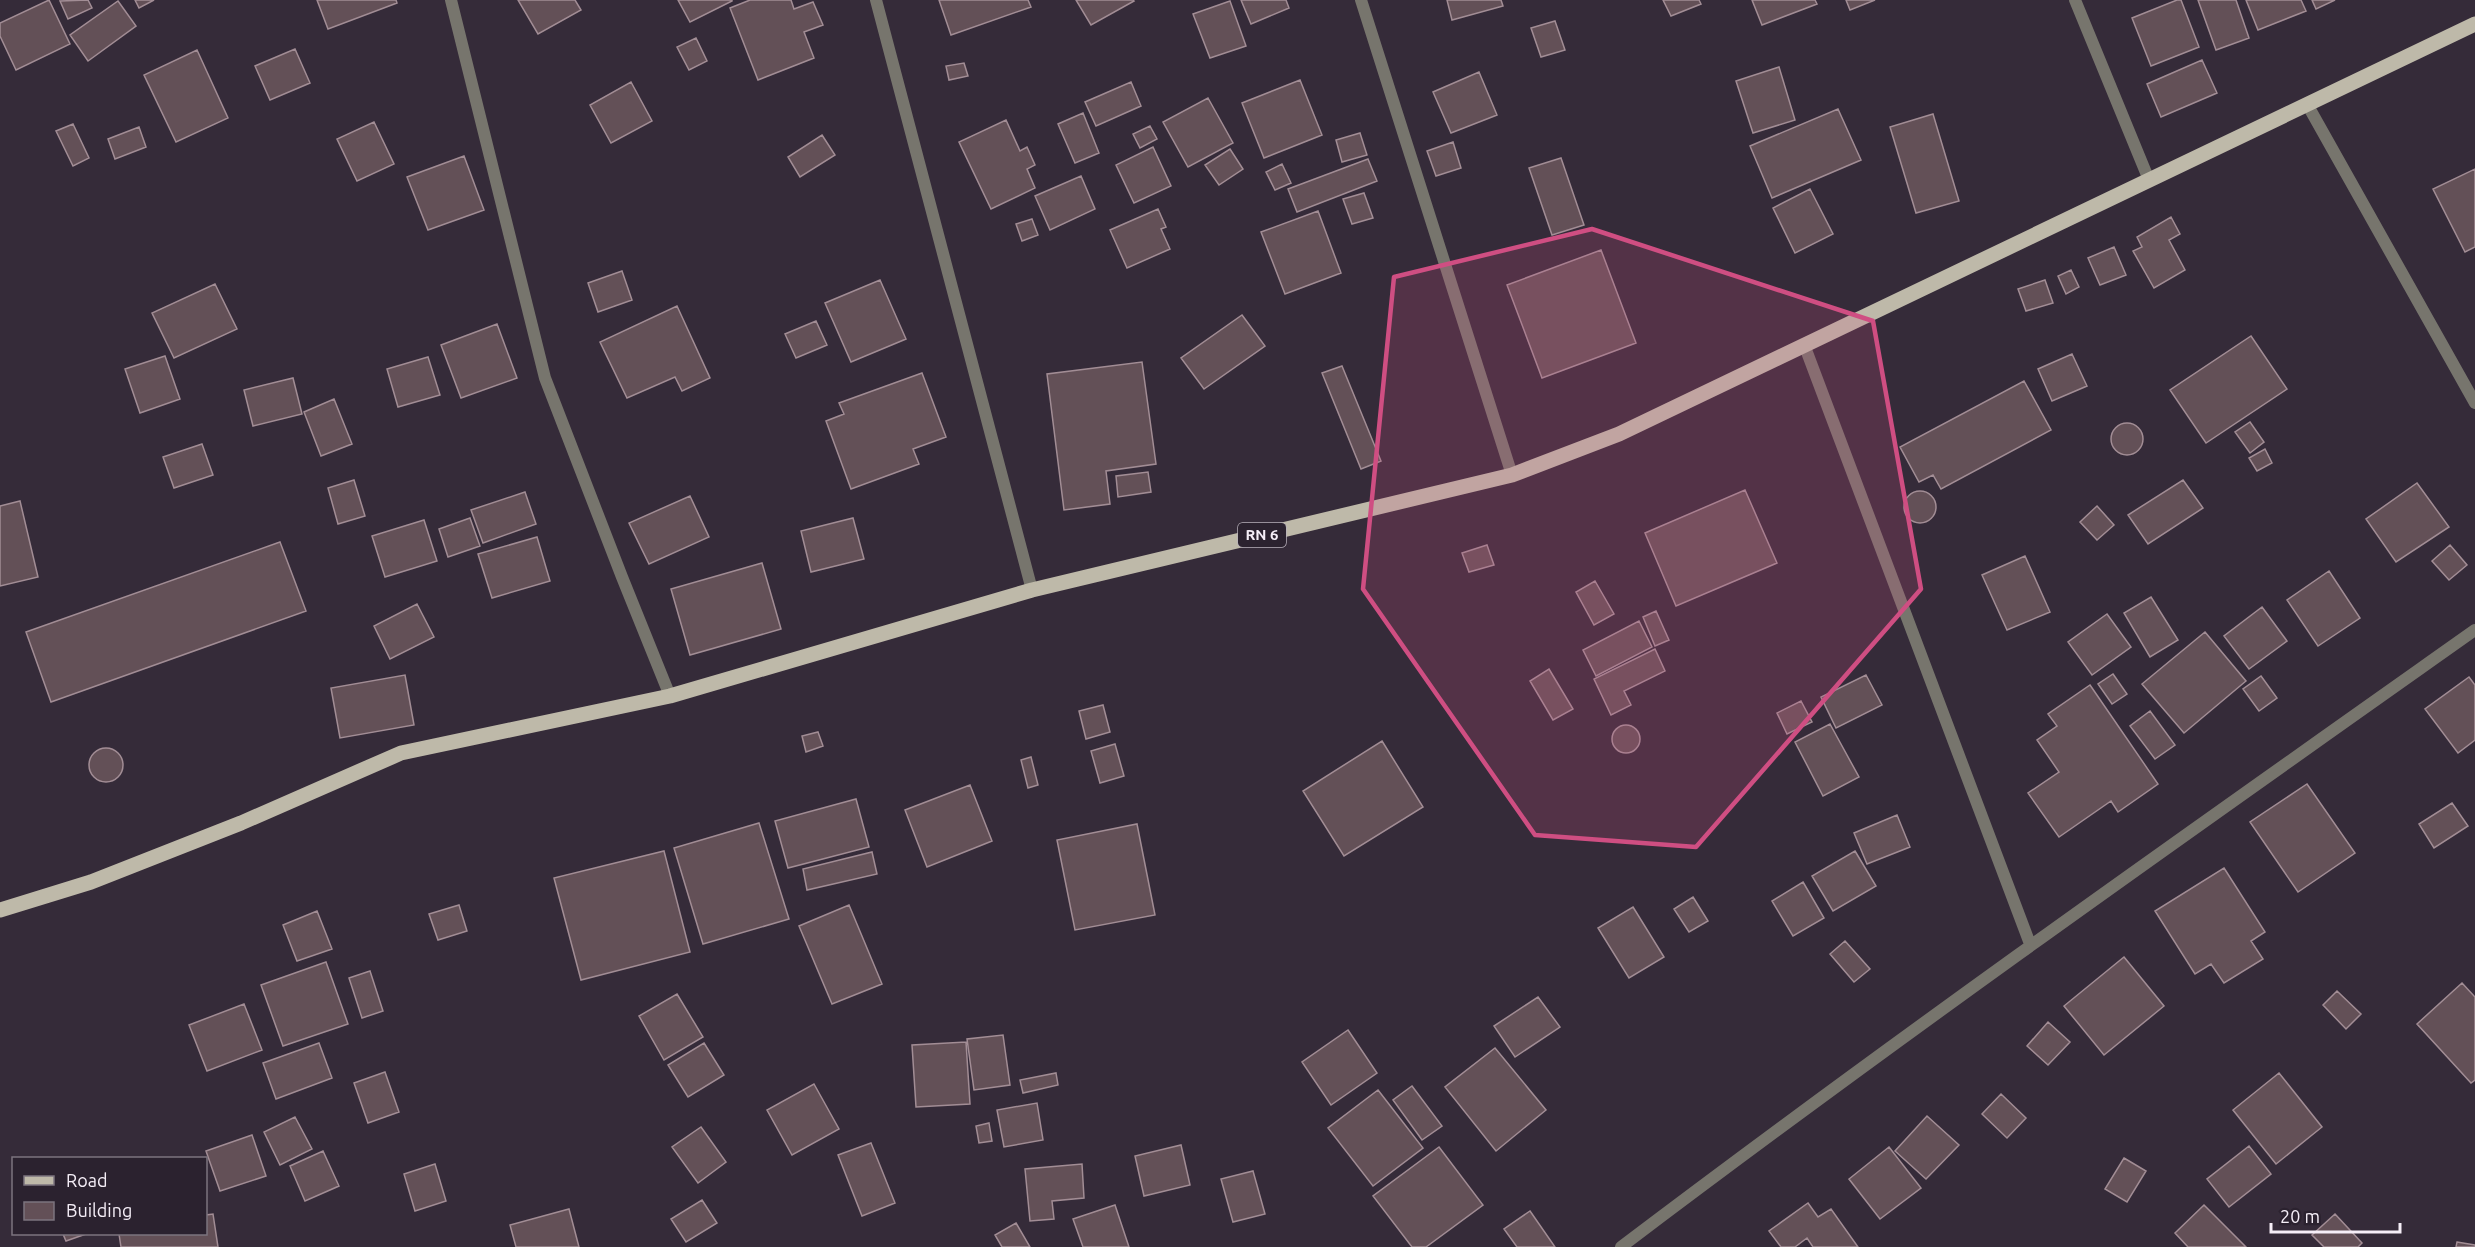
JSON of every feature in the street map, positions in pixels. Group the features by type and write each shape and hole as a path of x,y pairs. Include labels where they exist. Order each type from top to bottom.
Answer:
{"main road":[{"name":"RN 6","path":"0,910 91,882 209,836 401,753 670,696 1032,590 1512,475 1619,434 2475,24"}],"street":[{"path":"451,0 545,378 670,696"},
{"path":"876,0 1032,590"},
{"path":"1361,0 1512,475"},
{"path":"2075,0 2149,180"},
{"path":"2307,104 2475,403"},
{"path":"1804,346 2030,944"},
{"path":"1620,1247 1805,1107 2030,944 2475,630"}],"highlighted area":[{"path":"1592,229 1873,321 1921,589 1696,847 1535,835 1363,589 1394,277"}],"building":[{"path":"49,0 70,44 16,70 0,36 0,23"},
{"path":"88,0 92,8 68,19 60,1"},
{"path":"135,0 154,0 139,8"},
{"path":"317,0 396,0 397,3 328,29"},
{"path":"518,0 575,0 581,10 538,34"},
{"path":"678,0 732,0 732,1 690,22"},
{"path":"750,0 791,0 794,9 813,2 823,25 804,32 814,58 758,80 730,8"},
{"path":"939,0 1028,0 1031,7 951,35"},
{"path":"1076,0 1133,0 1134,1 1091,25"},
{"path":"1241,0 1286,0 1289,8 1251,24"},
{"path":"1447,0 1501,0 1503,6 1452,20"},
{"path":"1663,0 1699,0 1701,4 1671,16"},
{"path":"1752,0 1815,0 1817,4 1762,25"},
{"path":"1846,0 1875,0 1850,10"},
{"path":"2181,0 2199,47 2151,66 2132,18"},
{"path":"2198,0 2236,0 2249,38 2216,50"},
{"path":"2246,0 2301,0 2306,11 2258,30"},
{"path":"2312,0 2335,0 2316,9"},
{"path":"118,1 136,26 88,61 70,35"},
{"path":"1230,1 1246,46 1210,58 1193,14"},
{"path":"1555,21 1565,50 1541,57 1531,28"},
{"path":"696,38 707,61 689,70 677,47"},
{"path":"295,49 310,83 270,100 255,66"},
{"path":"197,50 228,118 176,142 144,75"},
{"path":"2202,60 2217,93 2161,117 2147,84"},
{"path":"964,63 968,76 949,80 946,66"},
{"path":"1779,67 1795,120 1753,133 1736,81"},
{"path":"1479,72 1497,115 1451,133 1433,92"},
{"path":"1300,80 1322,135 1264,158 1242,103"},
{"path":"631,82 652,121 611,143 590,105"},
{"path":"1131,82 1141,106 1096,126 1085,102"},
{"path":"1208,98 1233,143 1188,167 1163,122"},
{"path":"1838,109 1861,160 1772,198 1750,146"},
{"path":"1083,113 1099,153 1075,163 1058,124"},
{"path":"1933,114 1959,201 1916,213 1890,127"},
{"path":"1006,120 1020,151 1027,147 1035,165 1027,169 1035,188 991,209 959,142"},
{"path":"374,122 394,164 357,181 337,139"},
{"path":"73,124 89,158 73,166 56,131"},
{"path":"1150,126 1157,139 1140,148 1133,134"},
{"path":"139,127 146,147 115,159 108,139"},
{"path":"1360,133 1367,155 1342,162 1336,140"},
{"path":"822,135 835,155 800,177 788,157"},
{"path":"1453,142 1461,168 1436,176 1427,151"},
{"path":"1153,147 1171,186 1134,203 1116,165"},
{"path":"1230,149 1243,169 1219,185 1205,165"},
{"path":"464,156 484,210 428,230 407,177"},
{"path":"1561,158 1584,225 1552,235 1529,168"},
{"path":"1368,159 1377,181 1297,212 1288,189"},
{"path":"1282,164 1291,183 1275,190 1266,172"},
{"path":"2475,169 2475,247 2465,252 2433,189"},
{"path":"1081,176 1095,209 1050,230 1035,196"},
{"path":"1810,189 1833,234 1795,253 1773,208"},
{"path":"1364,193 1373,218 1352,224 1343,199"},
{"path":"1158,209 1166,227 1161,229 1170,249 1127,268 1110,230"},
{"path":"1318,211 1341,273 1285,294 1261,232"},
{"path":"2171,217 2180,234 2169,240 2185,270 2154,288 2133,251 2142,247 2137,237"},
{"path":"1032,219 1038,235 1022,241 1016,224"},
{"path":"2114,247 2126,275 2100,285 2088,258"},
{"path":"1601,250 1636,343 1542,378 1507,285"},
{"path":"2071,270 2079,287 2066,294 2058,276"},
{"path":"622,271 632,300 598,312 588,283"},
{"path":"880,280 906,339 851,362 825,303"},
{"path":"2045,280 2053,303 2026,311 2018,289"},
{"path":"215,284 237,329 174,358 152,313"},
{"path":"677,306 710,378 682,391 675,377 627,398 600,342"},
{"path":"1242,315 1265,346 1204,389 1181,358"},
{"path":"816,321 827,345 796,358 785,334"},
{"path":"497,324 517,378 461,398 441,345"},
{"path":"2251,336 2287,389 2206,443 2170,390"},
{"path":"2072,354 2087,386 2052,401 2038,369"},
{"path":"165,356 180,399 140,413 125,369"},
{"path":"428,357 440,395 398,407 387,369"},
{"path":"1142,362 1156,464 1106,471 1110,504 1064,510 1047,374"},
{"path":"1342,366 1381,461 1361,469 1322,373"},
{"path":"922,373 946,437 913,449 919,464 851,489 826,421 844,414 839,403"},
{"path":"293,378 302,414 253,426 244,390"},
{"path":"2024,381 2051,430 1941,489 1933,475 1919,482 1900,447"},
{"path":"334,399 352,444 321,456 304,412"},
{"path":"2250,422 2264,442 2250,453 2235,432"},
{"path":"2127,423 2138,428 2143,439 2138,450 2127,455 2116,450 2111,439 2116,428"},
{"path":"202,444 213,475 174,488 163,457"},
{"path":"2265,449 2272,463 2257,471 2249,458"},
{"path":"1148,472 1151,492 1118,497 1116,476"},
{"path":"354,480 365,516 338,524 328,488"},
{"path":"2183,480 2203,508 2148,544 2128,515"},
{"path":"2417,483 2449,527 2396,562 2366,519"},
{"path":"1745,490 1777,563 1676,606 1645,533"},
{"path":"1920,491 1931,496 1936,507 1931,518 1920,523 1909,518 1904,507 1909,496"},
{"path":"525,492 536,524 483,543 471,510"},
{"path":"690,496 709,537 649,564 629,523"},
{"path":"20,501 38,577 0,586 0,506"},
{"path":"2097,506 2114,525 2097,540 2080,522"},
{"path":"470,518 480,546 448,557 439,529"},
{"path":"853,518 864,559 811,572 801,531"},
{"path":"424,520 437,561 385,577 372,536"},
{"path":"537,537 550,581 492,598 478,554"},
{"path":"280,542 306,611 51,702 26,632"},
{"path":"1487,545 1494,565 1469,572 1462,553"},
{"path":"2450,545 2467,565 2449,580 2432,561"},
{"path":"2025,556 2050,612 2007,630 1982,575"},
{"path":"762,563 781,629 690,655 671,589"},
{"path":"2329,571 2360,618 2318,646 2287,600"},
{"path":"1595,581 1614,614 1594,625 1576,592"},
{"path":"2151,597 2178,640 2150,657 2124,613"},
{"path":"417,604 434,637 390,659 374,626"},
{"path":"2262,607 2287,641 2249,669 2224,636"},
{"path":"1656,611 1669,640 1655,646 1643,617"},
{"path":"2107,614 2131,647 2092,675 2068,642"},
{"path":"1639,621 1652,647 1596,676 1583,650"},
{"path":"2205,632 2246,681 2184,733 2142,684"},
{"path":"1655,649 1665,671 1624,691 1631,705 1611,715 1594,679"},
{"path":"1549,669 1573,709 1553,720 1530,681"},
{"path":"2113,674 2127,694 2112,704 2098,684"},
{"path":"405,675 414,725 340,738 331,688"},
{"path":"1866,675 1882,705 1836,728 1821,697"},
{"path":"2261,676 2277,698 2259,711 2243,689"},
{"path":"2469,677 2475,685 2475,740 2458,753 2425,709"},
{"path":"2090,685 2158,784 2118,812 2111,801 2059,837 2028,793 2059,772 2037,740 2057,726 2048,714"},
{"path":"1801,701 1812,722 1787,734 1777,713"},
{"path":"1103,705 1110,732 1086,739 1079,711"},
{"path":"2150,711 2175,745 2155,759 2130,726"},
{"path":"1830,724 1859,777 1823,796 1795,742"},
{"path":"1626,725 1636,729 1640,739 1636,749 1626,753 1616,749 1612,739 1616,729"},
{"path":"818,732 823,746 806,752 802,736"},
{"path":"1382,741 1423,807 1344,856 1303,791"},
{"path":"1115,744 1124,776 1100,783 1091,751"},
{"path":"106,748 118,753 123,765 118,777 106,782 94,777 89,765 94,753"},
{"path":"1031,757 1038,785 1028,788 1021,760"},
{"path":"2307,784 2355,853 2298,892 2250,822"},
{"path":"970,785 992,841 927,867 905,810"},
{"path":"856,799 869,847 788,868 775,821"},
{"path":"2452,803 2468,826 2434,848 2419,824"},
{"path":"1897,815 1910,847 1867,864 1854,833"},
{"path":"759,823 789,919 703,944 674,848"},
{"path":"1137,824 1155,915 1075,930 1057,840"},
{"path":"664,851 690,952 581,980 554,878"},
{"path":"1855,851 1876,886 1833,911 1812,876"},
{"path":"872,852 877,874 807,890 803,869"},
{"path":"2224,868 2265,932 2251,941 2263,959 2224,983 2211,964 2195,974 2155,911"},
{"path":"1803,882 1824,918 1793,936 1772,901"},
{"path":"1693,897 1708,921 1689,932 1674,909"},
{"path":"459,905 467,931 438,940 429,914"},
{"path":"849,905 882,984 832,1004 799,926"},
{"path":"1633,907 1664,957 1629,978 1598,928"},
{"path":"317,911 332,949 297,961 283,925"},
{"path":"1845,941 1870,969 1854,982 1830,954"},
{"path":"2124,957 2164,1006 2104,1055 2064,1006"},
{"path":"326,962 348,1024 283,1046 261,985"},
{"path":"370,971 383,1011 362,1018 349,978"},
{"path":"2462,983 2475,997 2475,1080 2471,1083 2417,1024"},
{"path":"2337,991 2361,1014 2346,1029 2323,1005"},
{"path":"677,994 703,1037 664,1060 639,1016"},
{"path":"1538,997 1560,1027 1515,1057 1494,1026"},
{"path":"244,1004 262,1050 207,1071 189,1025"},
{"path":"2048,1022 2070,1042 2048,1065 2027,1046"},
{"path":"1348,1030 1377,1073 1331,1105 1302,1062"},
{"path":"1003,1035 1010,1085 974,1090 967,1039"},
{"path":"966,1042 970,1104 916,1107 912,1045"},
{"path":"319,1043 332,1078 276,1099 263,1063"},
{"path":"704,1043 724,1075 688,1097 668,1065"},
{"path":"1495,1048 1546,1110 1496,1151 1445,1087"},
{"path":"385,1072 399,1112 368,1123 354,1083"},
{"path":"1056,1073 1058,1085 1023,1093 1020,1080"},
{"path":"2279,1073 2322,1127 2276,1164 2233,1110"},
{"path":"814,1084 839,1129 792,1155 767,1110"},
{"path":"1412,1086 1442,1126 1422,1140 1393,1100"},
{"path":"1378,1090 1423,1148 1373,1186 1328,1128"},
{"path":"2001,1094 2026,1118 2007,1138 1982,1114"},
{"path":"1037,1103 1043,1140 1004,1147 997,1110"},
{"path":"1927,1116 1959,1145 1926,1179 1895,1151"},
{"path":"295,1117 312,1149 280,1165 264,1132"},
{"path":"989,1123 992,1141 979,1143 976,1126"},
{"path":"701,1127 726,1162 698,1183 672,1147"},
{"path":"252,1135 266,1176 220,1191 206,1151"},
{"path":"871,1143 895,1203 862,1216 838,1155"},
{"path":"1181,1145 1190,1185 1144,1196 1135,1156"},
{"path":"2249,1146 2271,1174 2229,1207 2207,1179"},
{"path":"1439,1147 1483,1205 1426,1247 1412,1247 1373,1196"},
{"path":"1889,1147 1921,1188 1880,1219 1849,1179"},
{"path":"323,1151 339,1186 305,1201 290,1166"},
{"path":"2124,1158 2146,1171 2127,1202 2105,1189"},
{"path":"435,1164 446,1201 415,1211 404,1174"},
{"path":"1082,1164 1084,1198 1052,1201 1054,1219 1030,1221 1025,1169"},
{"path":"1253,1171 1265,1214 1233,1222 1221,1179"},
{"path":"702,1200 717,1223 686,1242 671,1219"},
{"path":"1808,1203 1818,1217 1831,1209 1858,1247 1813,1247 1807,1238 1795,1247 1781,1247 1769,1231"},
{"path":"1115,1205 1129,1247 1083,1247 1073,1219"},
{"path":"2204,1205 2246,1247 2188,1247 2175,1233"},
{"path":"569,1209 579,1247 516,1247 510,1225"},
{"path":"1530,1211 1555,1247 1517,1247 1504,1229"},
{"path":"213,1214 218,1247 121,1247 119,1235 207,1235 207,1215"},
{"path":"2335,1214 2362,1243 2358,1247 2324,1247 2312,1235"},
{"path":"1016,1223 1030,1247 1002,1247 995,1235"},
{"path":"63,1235 83,1235 66,1241"},
{"path":"2457,1242 2475,1245 2475,1247 2456,1247"}]}
